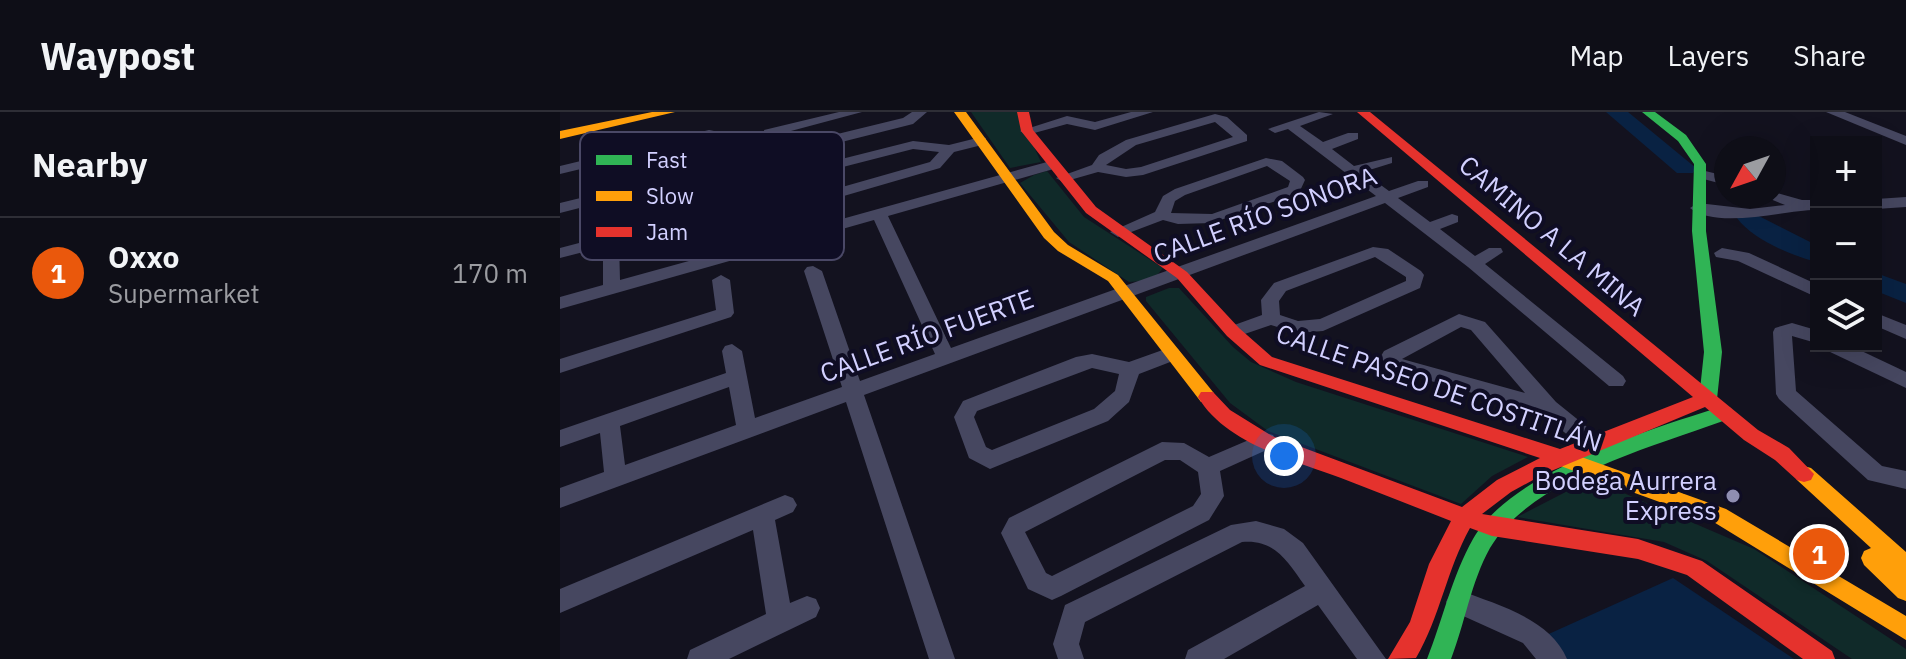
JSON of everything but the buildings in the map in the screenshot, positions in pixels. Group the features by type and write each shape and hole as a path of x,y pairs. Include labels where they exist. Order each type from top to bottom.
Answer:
{"street":[{"path":"560,129 640,112"},
{"path":"560,135 669,112"},
{"path":"771,132 855,112"},
{"path":"844,137 908,121 920,112"},
{"path":"960,112 1049,235 1063,248 1113,278 1223,415 1265,441 1492,527 1638,549 1694,568 1823,659"},
{"name":"CALLE PASEO DE COSTITLÁN","path":"1023,112 1027,131 1091,210 1118,232 1155,252 1182,275 1233,332 1266,361 1590,467 1719,515 1906,629"},
{"path":"1027,131 1068,116 1095,126 1146,112"},
{"name":"CAMINO A LA MINA","path":"1363,112 1751,435"},
{"path":"1400,659 1408,650 1428,608 1439,567 1465,516 1512,479 1708,399 1713,372 1698,208 1701,174 1697,155 1648,112"},
{"path":"1833,112 1906,141"},
{"path":"1275,129 1326,114"},
{"path":"844,224 1006,178 1097,168 1126,173 1143,171 1242,138 1222,120 1215,118 1124,145 1109,152 1097,168"},
{"path":"1291,125 1474,263 1616,381"},
{"path":"1321,148 1353,136"},
{"path":"844,163 913,145 949,149 981,141"},
{"path":"844,191 935,165 949,149"},
{"path":"1352,171 1387,160"},
{"path":"1118,232 1162,215 1174,220 1207,220 1294,190 1298,180 1277,164 1266,162 1180,192 1168,199 1162,215"},
{"path":"560,170 580,169"},
{"path":"1701,174 1714,178"},
{"name":"CALLE RÍO SONORA","path":"1124,292 1182,275 1423,184"},
{"path":"1786,200 1808,205"},
{"path":"560,208 580,202"},
{"path":"1882,204 1906,202"},
{"path":"1698,208 1726,213 1753,213 1784,211 1808,205"},
{"path":"879,214 946,357"},
{"path":"1427,229 1452,219"},
{"path":"560,253 580,248"},
{"path":"1474,263 1495,252"},
{"path":"1233,332 1271,318 1297,327 1323,325 1414,284 1415,275 1382,253 1365,254 1280,287 1270,300 1271,318"},
{"path":"1722,253 1743,257 1810,288"},
{"path":"611,260 612,289"},
{"path":"560,303 716,260"},
{"path":"813,271 942,659"},
{"path":"560,366 726,321 721,280"},
{"name":"CALLE RÍO FUERTE","path":"560,498 1124,292"},
{"path":"1549,407 1393,363 1391,356 1459,320 1478,326 1549,407 1594,445"},
{"path":"1882,322 1906,333"},
{"path":"1810,335 1792,329 1782,332 1786,394 1876,474 1906,480"},
{"path":"732,351 747,429"},
{"path":"1847,352 1906,381"},
{"path":"1129,370 1129,389 1101,415 990,460 982,458 964,417 970,406 1076,364 1092,361 1111,363 1129,370 1171,354"},
{"path":"560,439 736,377"},
{"path":"1439,659 1475,559 1492,527 1534,493 1724,413"},
{"path":"609,422 616,478"},
{"path":"1751,435 1782,454 1906,566"},
{"path":"1751,435 1766,455 1906,591"},
{"path":"1208,467 1265,441"},
{"path":"1162,451 1184,452 1208,467 1213,496 1201,513 1052,588 1037,581 1013,533 1027,518 1162,451"},
{"path":"560,601 785,505"},
{"path":"762,515 780,620"},
{"path":"1071,659 1066,644 1074,614 1239,532 1263,529 1294,551 1373,659"},
{"path":"1198,659 1323,589"},
{"path":"1459,602 1532,634 1554,659"},
{"path":"700,659 807,608"}],"green space":[{"path":"971,112 1018,112 1041,162 1010,168"},
{"path":"1047,171 1084,217 1163,268 1158,274 1142,281 1129,282 1069,242 1020,183"},
{"path":"1169,288 1179,288 1233,347 1251,362 1296,382 1528,457 1492,476 1461,504 1268,431 1230,403 1146,301 1146,297"},
{"path":"1591,479 1754,549 1906,649 1906,659 1852,659 1707,561 1664,542 1517,517"}],"water":[{"path":"1673,578 1794,659 1561,659 1542,637"}],"waterway":[{"path":"1616,112 1685,168"},
{"path":"1749,218 1779,238 1810,251"},
{"path":"1882,284 1906,294"}],"traffic: fast":[{"path":"1648,112 1682,138 1700,164 1699,231 1713,352 1708,399"},
{"path":"1439,659 1474,559 1491,529 1510,510 1566,475 1599,460 1724,413"}],"traffic: slow":[{"path":"560,135 669,112"},
{"path":"960,112 1049,235 1063,248 1113,278 1207,397"},
{"path":"1562,458 1719,515 1906,629"},
{"path":"1804,474 1906,566"},
{"path":"1872,558 1906,591"}],"traffic: jam":[{"path":"1023,112 1027,131 1091,210 1182,275 1233,332 1266,361 1562,458"},
{"path":"1363,112 1751,435 1782,454 1804,474"},
{"path":"1207,397 1223,415 1265,441 1492,527 1638,549 1694,568 1823,659"},
{"path":"1400,659 1419,628 1446,551 1463,520 1478,503 1537,468 1708,399"}],"place":[{"name":"Bodega Aurrera Express","path":"1733,496"},
{"name":"Oxxo","path":"1819,554"}]}
